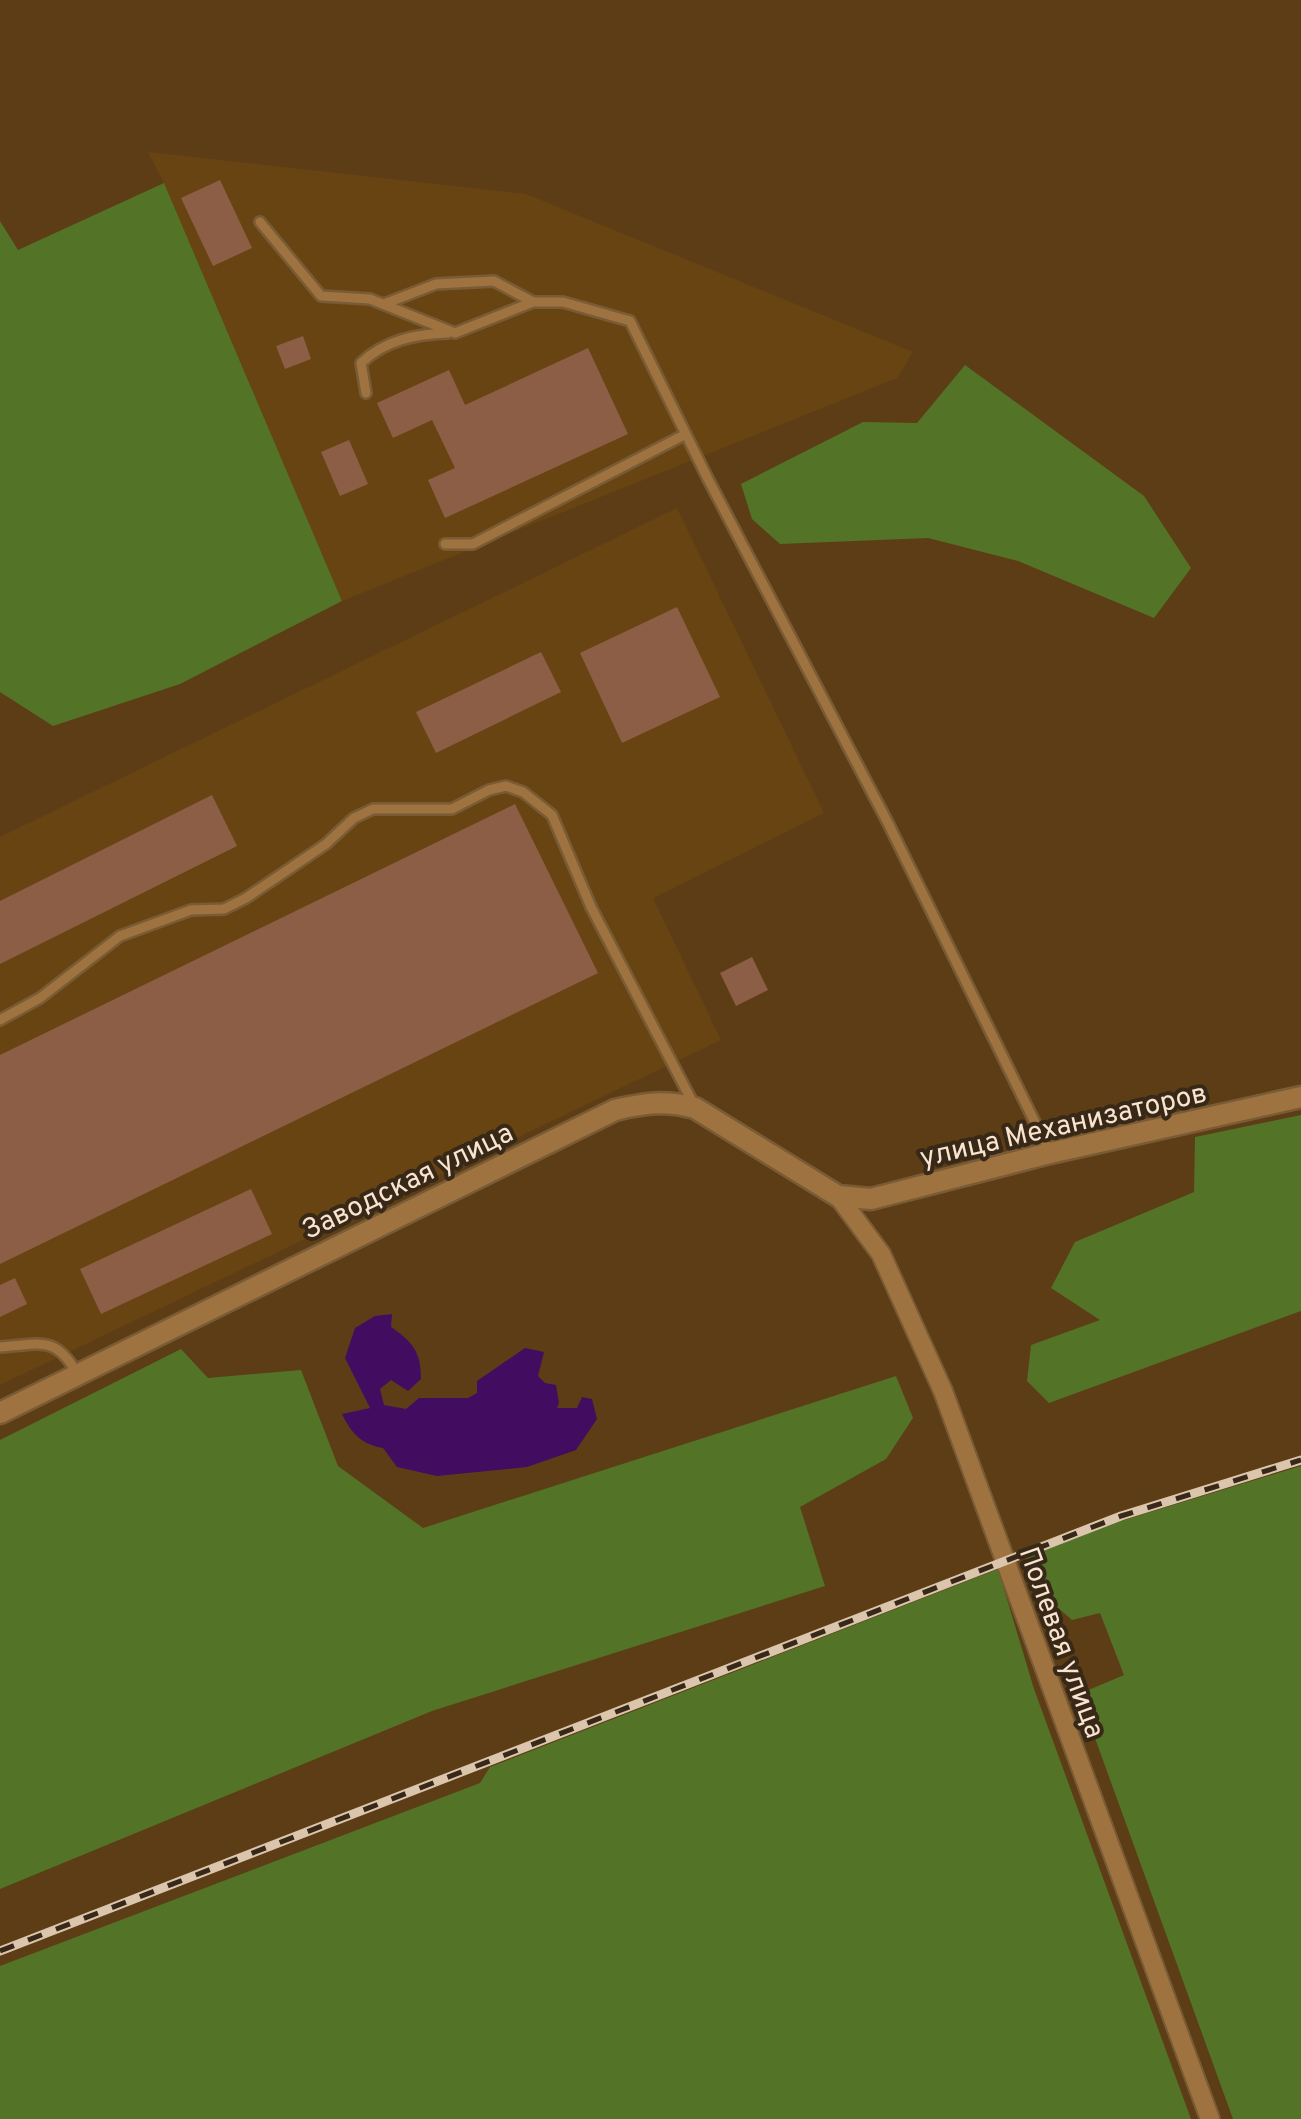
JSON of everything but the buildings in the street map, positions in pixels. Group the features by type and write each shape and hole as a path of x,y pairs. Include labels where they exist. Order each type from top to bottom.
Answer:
{"street":[{"name":"улица Механизаторов","path":"838,1196 871,1199 1050,1153 1301,1098"},
{"name":"Заводская улица","path":"0,1412 615,1110 647,1102 674,1102 695,1108 838,1196"},
{"name":"Полевая улица","path":"838,1196 881,1254 944,1391 1210,2119"}],"lane":[{"path":"260,222 321,296 370,298 456,333"},
{"path":"384,304 436,284 494,281 533,302"},
{"path":"366,393 361,363 374,350 417,334 456,333 533,302 563,302 630,321 888,823 1050,1153"},
{"path":"446,544 473,544 686,434"},
{"path":"0,1020 40,998 120,936 191,910 224,908 246,898 372,808 452,808 506,786 523,792 552,815 591,907 695,1108"},
{"path":"0,1347 50,1344 66,1353 78,1373"}],"shaded area":[{"path":"148,152 526,194 913,352 897,378 342,601"},
{"path":"677,508 824,813 653,898 721,1040 0,1385 0,837"},
{"path":"392,1314 391,1327 410,1343 417,1355 421,1379 408,1391 391,1380 380,1389 384,1405 406,1409 419,1398 468,1398 477,1393 477,1381 525,1348 544,1352 538,1376 545,1383 556,1385 557,1408 577,1408 582,1397 592,1399 597,1419 576,1450 527,1467 437,1476 397,1467 383,1448 358,1437 342,1414 370,1408 345,1358 355,1328 375,1316"}],"green space":[{"path":"164,183 342,601 180,684 53,726 0,692 0,221 18,250"},
{"path":"965,365 1144,496 1191,568 1154,618 1018,561 928,538 780,544 752,519 741,484 863,422 917,423"},
{"path":"1301,1115 1301,1311 1049,1403 1027,1381 1031,1345 1100,1320 1051,1288 1075,1242 1194,1192 1195,1137"},
{"path":"181,1349 208,1378 301,1370 338,1466 423,1528 896,1376 913,1418 886,1459 800,1507 825,1586 432,1711 0,1889 0,1440"},
{"path":"1301,1466 1301,2119 1233,2119 1079,1694 1124,1675 1100,1613 1072,1620 1037,1590 1023,1551"},
{"path":"998,1569 1034,1689 1191,2119 0,2119 0,1966 480,1783 490,1767"}],"railway":[{"path":"0,1951 1121,1516 1301,1460"}]}
